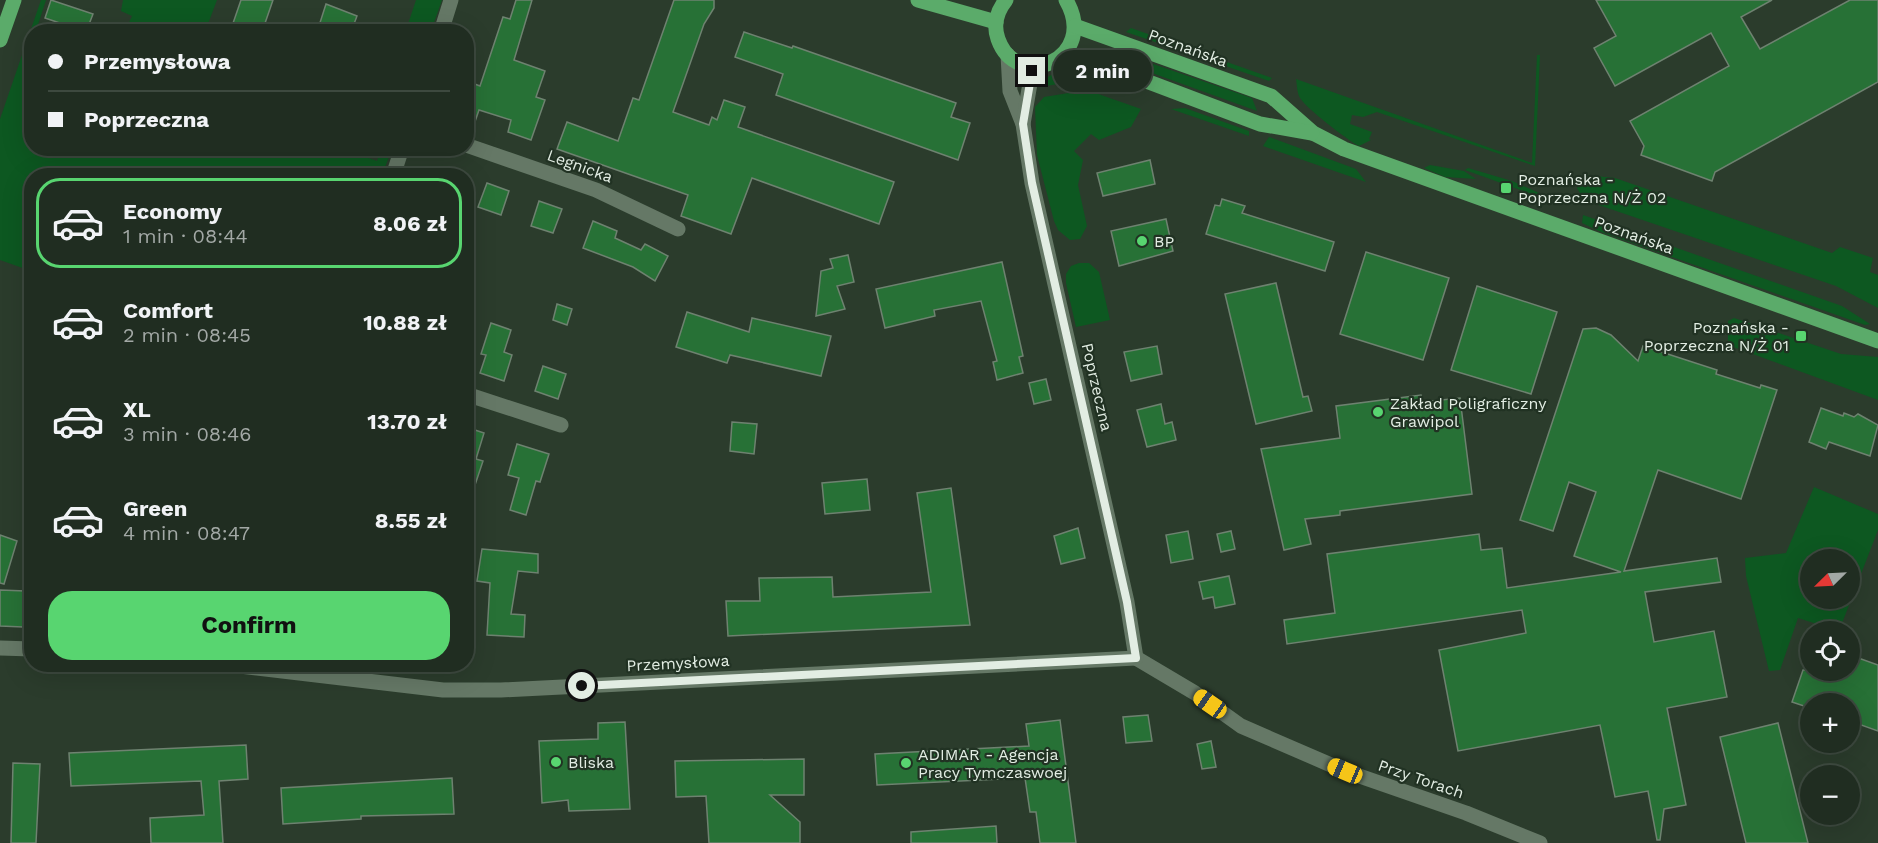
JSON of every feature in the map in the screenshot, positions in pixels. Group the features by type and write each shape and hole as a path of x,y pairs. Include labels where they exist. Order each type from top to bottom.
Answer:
{"main road":[{"path":"0,40 14,0"},
{"path":"918,0 996,22"},
{"path":"1006,0 1000,8 996,22 1001,46 1008,56 1020,63 1033,66 1045,65 1064,55 1072,41 1076,26 1073,12 1066,0"},
{"name":"Poznańska","path":"1076,26 1271,96 1313,133 1344,149 1878,341"},
{"name":"Poznańska","path":"1064,55 1109,67 1260,124 1313,133"}],"street":[{"path":"444,24 451,0"},
{"name":"Poprzeczna","path":"1008,56 1010,91 1023,124 1032,183 1125,592 1136,658"},
{"name":"Poprzeczna","path":"1023,124 1033,66"},
{"name":"Legnicka","path":"474,148 596,190 678,229"},
{"path":"474,397 561,425"},
{"path":"0,648 24,649"},
{"name":"Przemysłowa","path":"286,672 443,690 501,690 1136,658"},
{"name":"Przy Torach","path":"1136,658 1195,693 1241,726 1345,771 1466,813 1539,843"}],"green space":[{"path":"41,0 46,0 38,24 33,24"},
{"path":"123,0 217,0 208,24 128,24 132,16 121,11"},
{"path":"416,0 442,0 433,24 408,24"},
{"path":"1131,28 1272,78 1269,81 1126,32"},
{"path":"24,49 24,156 363,156 377,161 379,156 389,156 385,168 24,168 24,269 0,260 0,119"},
{"path":"1121,53 1252,98 1257,111 1119,61"},
{"path":"1537,55 1540,55 1535,166 1377,112 1363,117 1352,115 1350,124 1372,132 1369,139 1371,140 1359,146 1327,124 1304,103 1298,94 1296,79 1532,163"},
{"path":"1065,69 1100,77 1040,87 1049,76"},
{"path":"1087,90 1141,109 1131,127 1099,140 1091,134 1074,151 1083,160 1078,185 1087,226 1080,239 1070,240 1058,230 1054,221 1037,155 1035,107 1044,97"},
{"path":"1185,108 1249,131 1249,136 1171,109"},
{"path":"1269,137 1356,169 1366,182 1263,146"},
{"path":"1430,165 1464,171 1476,179 1445,177 1424,168"},
{"path":"1468,168 1512,181 1546,196 1529,193 1465,170"},
{"path":"1586,175 1615,178 1832,253 1840,247 1873,258 1870,272 1878,275 1878,308 1836,286 1584,200 1577,188"},
{"path":"1583,215 1842,306 1870,324 1865,325 1601,232 1582,223"},
{"path":"1089,263 1099,272 1110,320 1076,327 1066,274 1071,266"},
{"path":"1734,318 1841,354 1878,357 1878,400 1728,345 1728,321"},
{"path":"1814,487 1878,514 1878,530 1860,577 1860,549 1800,549 1800,609 1847,609 1843,621 1807,621 1798,618 1780,670 1769,671 1746,576 1745,558 1786,553"}],"building":[{"path":"51,0 93,14 89,24 63,24 45,18"},
{"path":"241,0 273,0 265,24 233,24"},
{"path":"516,0 532,0 514,60 545,71 536,97 545,100 531,140 508,132 511,120 479,110 474,124 474,84 480,86 503,17 510,19"},
{"path":"674,0 714,0 714,8 704,24 673,112 709,125 712,117 717,120 724,100 745,107 738,127 894,182 879,224 752,178 731,234 681,216 688,195 557,149 567,122 618,141 633,98 639,100"},
{"path":"1596,0 1772,0 1741,17 1760,49 1850,0 1878,0 1878,82 1715,172 1712,181 1641,155 1644,146 1630,121 1729,66 1711,33 1615,86 1594,48 1616,36"},
{"path":"326,4 357,16 354,24 320,24"},
{"path":"744,32 792,48 793,46 956,103 951,117 970,123 958,160 776,95 783,74 735,57"},
{"path":"1150,160 1155,184 1103,196 1097,173"},
{"path":"487,183 509,191 501,215 478,207"},
{"path":"1222,199 1245,206 1242,213 1334,242 1325,271 1206,234 1215,205 1220,206"},
{"path":"539,201 562,209 553,233 531,226"},
{"name":"BP","path":"1166,219 1173,251 1119,266 1111,231"},
{"path":"593,221 617,231 615,238 641,250 645,244 668,256 655,281 633,267 583,248"},
{"path":"1366,252 1449,278 1423,360 1340,334"},
{"path":"848,255 854,282 837,286 845,309 816,316 821,271 833,268 830,259"},
{"path":"1002,262 1023,356 1019,357 1023,373 997,380 993,362 997,361 981,301 934,310 935,316 885,328 876,289"},
{"path":"1276,283 1303,397 1308,396 1312,411 1256,424 1225,294"},
{"path":"1477,286 1557,312 1531,394 1451,370"},
{"path":"557,304 572,309 567,325 553,320"},
{"path":"687,312 749,332 752,318 831,336 821,376 730,355 727,363 676,347"},
{"path":"491,323 511,330 504,352 512,355 504,381 480,373 486,355 481,354"},
{"path":"1596,328 1611,335 1638,361 1643,346 1717,370 1716,374 1760,388 1761,385 1777,390 1741,499 1658,470 1624,571 1717,558 1721,582 1645,592 1654,642 1714,631 1727,697 1667,708 1686,805 1664,809 1660,840 1657,840 1648,791 1615,797 1600,725 1458,751 1439,650 1526,633 1522,610 1287,644 1284,620 1335,613 1327,554 1479,534 1481,550 1502,548 1507,588 1621,572 1574,556 1596,492 1569,482 1553,531 1520,520 1583,329"},
{"path":"1157,346 1162,374 1131,381 1124,352"},
{"path":"543,366 566,374 558,399 535,391"},
{"path":"1046,379 1051,400 1034,404 1029,383"},
{"path":"1421,395 1422,402 1460,398 1472,494 1340,511 1340,515 1305,519 1311,544 1284,550 1261,449 1340,438 1336,406"},
{"path":"1161,404 1165,424 1172,422 1176,440 1147,447 1137,410"},
{"path":"1821,408 1843,416 1844,413 1854,417 1858,414 1878,425 1870,456 1829,442 1826,449 1809,442"},
{"path":"732,422 757,424 754,454 730,451"},
{"path":"474,430 484,433 476,459 483,461 474,488"},
{"path":"517,444 549,454 540,482 536,481 526,515 510,510 519,478 508,475"},
{"path":"867,479 870,510 825,514 822,483"},
{"path":"951,488 970,625 728,636 726,601 760,601 759,578 832,577 833,597 931,592 917,493"},
{"path":"1078,528 1085,558 1061,564 1054,536"},
{"path":"1188,531 1193,559 1171,563 1166,535"},
{"path":"1231,531 1235,549 1221,552 1217,534"},
{"path":"0,535 17,541 4,584 0,583"},
{"path":"482,549 538,554 538,573 518,571 511,614 525,615 524,637 487,635 490,583 477,581"},
{"path":"1229,576 1235,604 1215,608 1213,597 1203,599 1199,582"},
{"path":"0,590 24,591 23,627 0,626"},
{"path":"1860,659 1878,665 1878,731 1860,725 1860,693 1800,693 1800,705 1792,702 1800,679 1800,681 1860,681"},
{"path":"1148,715 1152,741 1126,743 1123,717"},
{"path":"1060,720 1076,843 1040,843 1036,812 1030,812 1025,778 877,785 875,754 1029,746 1026,724"},
{"path":"625,722 630,809 569,811 568,800 542,803 539,741 598,739 598,723"},
{"path":"1778,723 1800,811 1800,825 1804,825 1808,843 1746,843 1720,737"},
{"path":"1211,741 1216,767 1202,769 1197,744"},
{"path":"246,745 248,779 219,781 223,843 151,843 150,818 204,815 201,781 71,786 69,753"},
{"path":"804,759 804,795 770,795 800,822 800,843 709,843 706,796 676,797 675,761"},
{"path":"13,763 40,764 36,843 11,843"},
{"path":"452,778 454,814 361,816 361,819 283,824 281,788"},
{"path":"996,826 997,843 911,843 911,832"}],"place":[{"name":"Poznańska - Poprzeczna N/Ż 02","path":"1506,188"},
{"name":"BP","path":"1142,241"},
{"name":"Poznańska - Poprzeczna N/Ż 01","path":"1801,336"},
{"name":"Zakład Poligraficzny Grawipol","path":"1378,412"},
{"name":"Bliska","path":"556,762"},
{"name":"ADIMAR - Agencja Pracy Tymczaswoej","path":"906,763"}],"route":[{"path":"582,686 1085,663 1136,658 1127,602 1032,183 1023,124 1032,71"}]}
